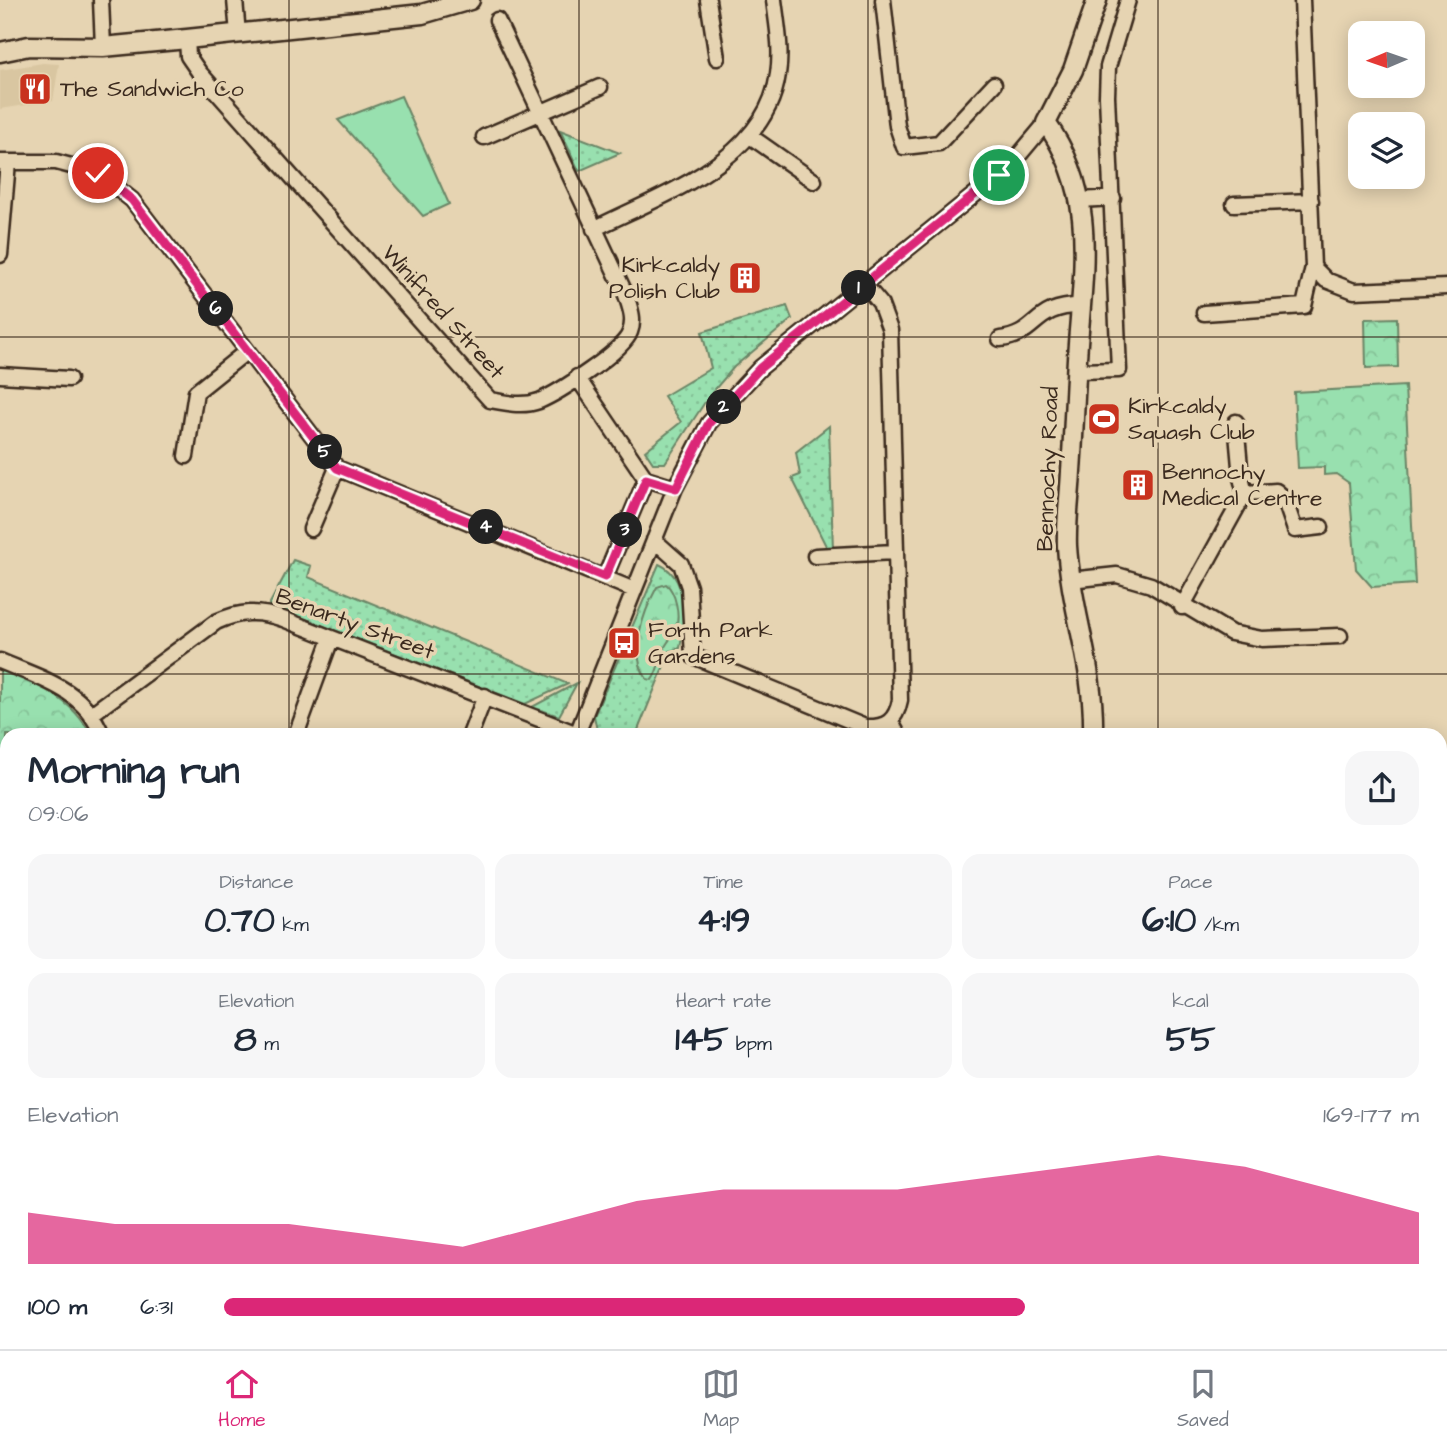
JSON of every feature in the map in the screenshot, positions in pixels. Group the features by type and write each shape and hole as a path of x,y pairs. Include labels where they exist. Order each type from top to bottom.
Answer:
{"street":[{"path":"101,0 103,47"},
{"path":"235,0 238,34"},
{"path":"0,52 29,46 103,47 430,13 470,0"},
{"path":"708,0 717,58"},
{"path":"594,229 708,172 750,136 768,106 778,77 780,50 774,0"},
{"path":"883,0 897,127 904,147 939,143 994,84"},
{"path":"581,728 654,540 676,488 709,423 760,368 1010,166 1046,123 1073,70 1097,0"},
{"name":"Bennochy Road","path":"1076,371 1119,370 1108,67 1128,0"},
{"path":"1204,313 1309,306 1313,267 1302,0"},
{"name":"Winifred Street","path":"187,39 188,56 199,72 490,400 514,404 538,401 577,377 624,344 633,323 626,295 497,20"},
{"path":"0,38 29,46"},
{"path":"484,137 600,87"},
{"name":"Bennochy Road","path":"1046,123 1065,148 1081,200 1086,262 1076,371 1067,542 1070,580 1089,660 1094,697 1093,728"},
{"path":"750,136 814,181"},
{"path":"0,255 4,162 57,162 98,173 132,200 337,468 634,590"},
{"path":"1081,200 1113,198"},
{"path":"1234,204 1311,201"},
{"path":"1313,267 1326,280 1354,291 1447,287"},
{"path":"864,284 880,303 890,330 900,700 895,728"},
{"path":"1000,339 1018,336 1052,309 1082,306"},
{"path":"186,456 196,392 247,351"},
{"path":"0,375 69,379"},
{"path":"577,377 646,479 676,488"},
{"path":"1182,607 1245,493 1236,422"},
{"path":"311,529 337,468"},
{"path":"605,577 646,479"},
{"path":"1245,493 1276,491 1284,498 1295,530 1321,527"},
{"path":"654,540 681,564 689,587 693,656 865,727 886,728"},
{"path":"815,556 895,552"},
{"path":"1070,580 1117,575 1151,585 1182,607 1231,633 1262,639 1340,636"},
{"name":"Benarty Street","path":"93,713 216,622 239,612 269,614 564,728"},
{"path":"299,728 331,639"},
{"path":"0,661 78,697 93,713 99,728"},
{"path":"473,728 485,696"}],"shaded area":[{"path":"43,63 59,64 53,101 0,109 0,70"}],"green space":[{"path":"401,96 449,204 423,216 338,120"},
{"path":"560,130 620,153 579,171"},
{"path":"787,306 792,319 734,367 709,396 665,463 653,463 645,451 681,422 664,396 711,368 702,332"},
{"path":"1397,318 1398,367 1366,368 1365,319"},
{"path":"1405,386 1415,584 1372,587 1356,569 1349,483 1336,474 1324,475 1324,467 1298,468 1294,392"},
{"path":"829,426 833,550 828,550 792,478 800,475 796,452"},
{"path":"293,560 311,566 308,577 568,684 525,704 269,605"},
{"path":"659,564 669,570 676,579 683,601 680,648 670,651 639,728 597,728 594,716"},
{"path":"666,584 675,598 677,622 652,680 647,679 641,669 638,645 643,621 657,587"},
{"path":"0,669 27,680 64,702 87,728 0,728"},
{"path":"577,683 559,716 532,707"}],"place":[{"name":"The Sandwich Co","path":"35,89"},
{"name":"Kirkcaldy Polish Club","path":"745,278"},
{"name":"Kirkcaldy Squash Club","path":"1104,419"},
{"name":"Bennochy Medical Centre","path":"1138,485"},
{"name":"Forth Park Gardens","path":"624,643"}],"route":[{"path":"98,173 132,200 337,468 605,577 646,479 676,488 709,423 760,368 999,175"}]}
